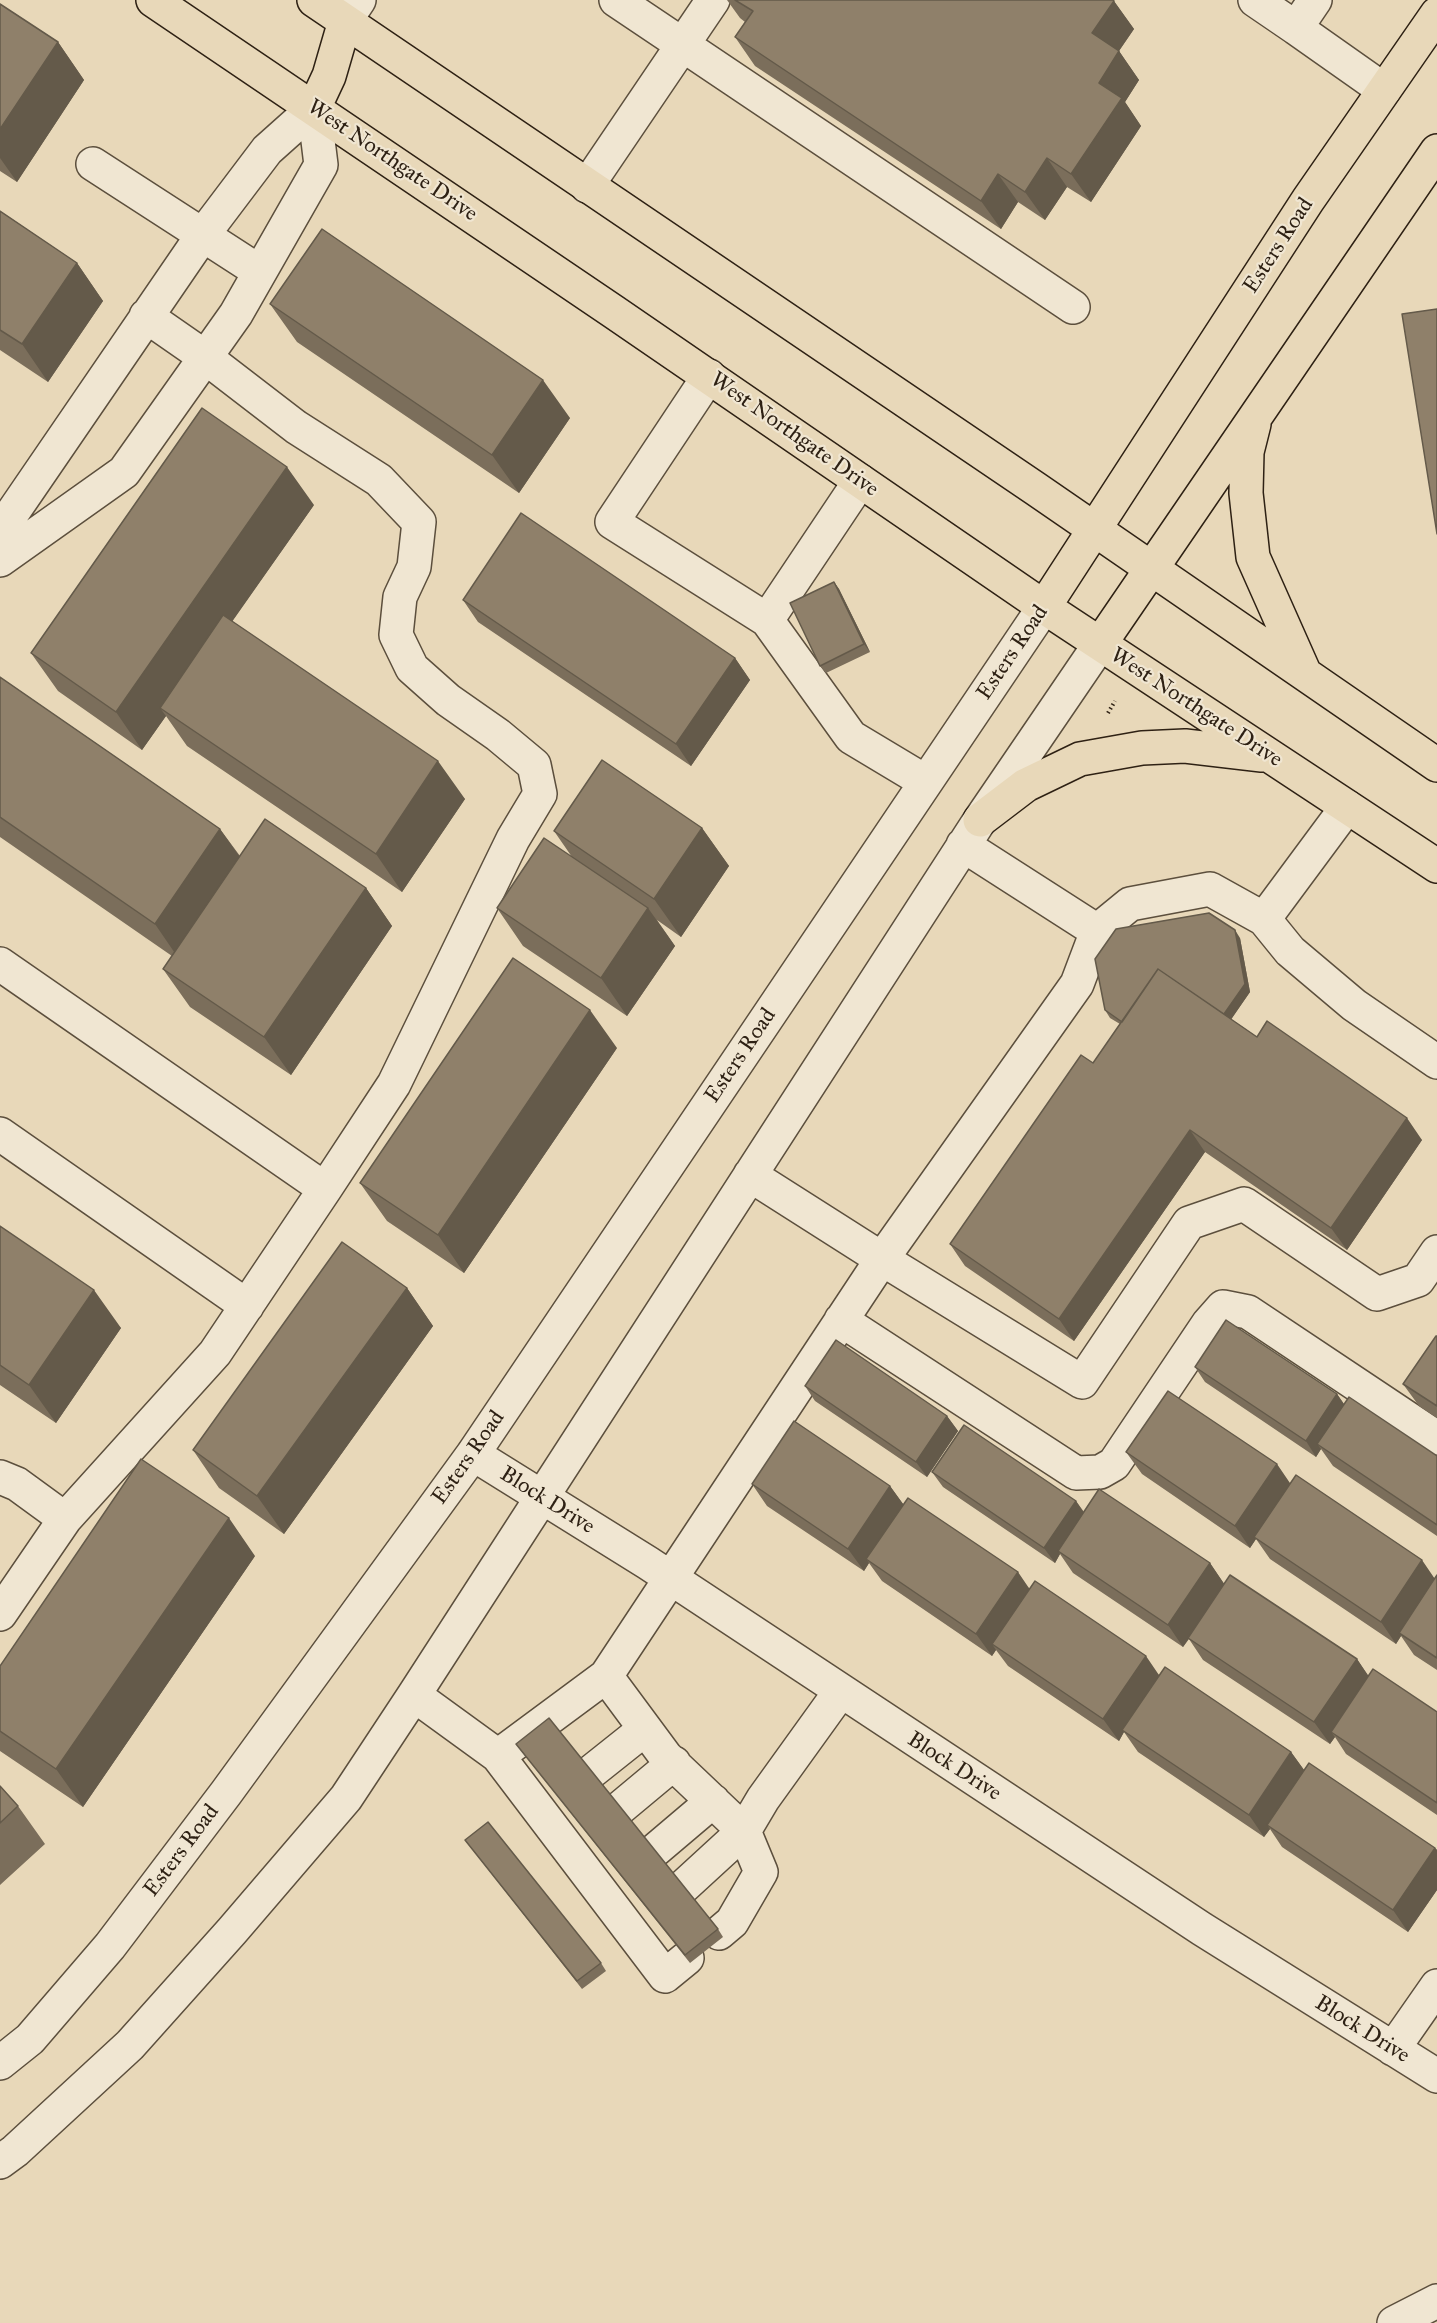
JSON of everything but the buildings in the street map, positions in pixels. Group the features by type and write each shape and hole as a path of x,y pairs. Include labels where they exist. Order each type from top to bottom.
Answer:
{"main road":[{"name":"West Northgate Drive","path":"153,0 709,376 1044,607 1437,866"},
{"path":"314,0 352,10 587,186 1437,765"},
{"path":"314,108 329,76 352,10"},
{"name":"Esters Road","path":"1044,607 1308,200 1437,14"},
{"path":"1100,644 1256,414 1432,170"},
{"path":"1256,414 1247,452 1246,493 1253,557 1305,674"},
{"path":"972,832 1026,785 1080,759 1136,749 1185,746 1269,756"}],"street":[{"path":"616,0 1073,307"},
{"path":"587,186 713,0"},
{"path":"1255,0 1384,90"},
{"path":"1296,28 1315,0"},
{"path":"0,531 202,236 267,150 314,108"},
{"path":"0,560 124,472 236,314 321,165 314,108"},
{"path":"93,164 260,272"},
{"path":"0,1614 65,1519 215,1353 325,1189 394,1084 513,839 540,794 534,765 498,735 448,700 412,668 396,635 399,597 414,567 419,522 379,480 296,428 205,357 146,316"},
{"path":"709,376 612,522 767,620 851,737 926,782"},
{"path":"767,620 860,481"},
{"name":"Esters Road","path":"0,2063 30,2039 110,1946 226,1793 473,1454 1044,607"},
{"path":"0,2162 15,2151 130,2045 232,1932 346,1798 972,832 1100,644"},
{"path":"1264,919 1347,807"},
{"path":"972,832 1096,931"},
{"path":"498,1756 606,1676 882,1259 1077,984 1096,931 1130,904 1210,889 1264,919 1290,951 1354,1005 1437,1062"},
{"path":"0,964 325,1189"},
{"path":"0,1134 247,1306"},
{"path":"750,1175 1082,1383 1190,1223 1244,1204 1377,1294 1418,1280 1437,1252"},
{"path":"841,1320 1076,1473 1100,1472 1114,1464 1208,1324 1223,1307 1248,1311 1437,1438"},
{"name":"Block Drive","path":"473,1454 669,1578 1202,1929 1437,2076"},
{"path":"0,1477 17,1484 65,1519"},
{"path":"606,1676 645,1729 674,1763 744,1831 761,1872 732,1922 719,1933"},
{"path":"682,1887 744,1831 763,1799 840,1692"},
{"path":"414,1695 498,1756 549,1804 642,1924 665,1976 687,1958"},
{"path":"591,1772 645,1729"},
{"path":"620,1808 674,1763"},
{"path":"654,1851 713,1801"},
{"path":"1393,2049 1437,1986"},
{"path":"1394,2323 1437,2301"}],"path":[{"path":"1108,713 1119,694"}]}
